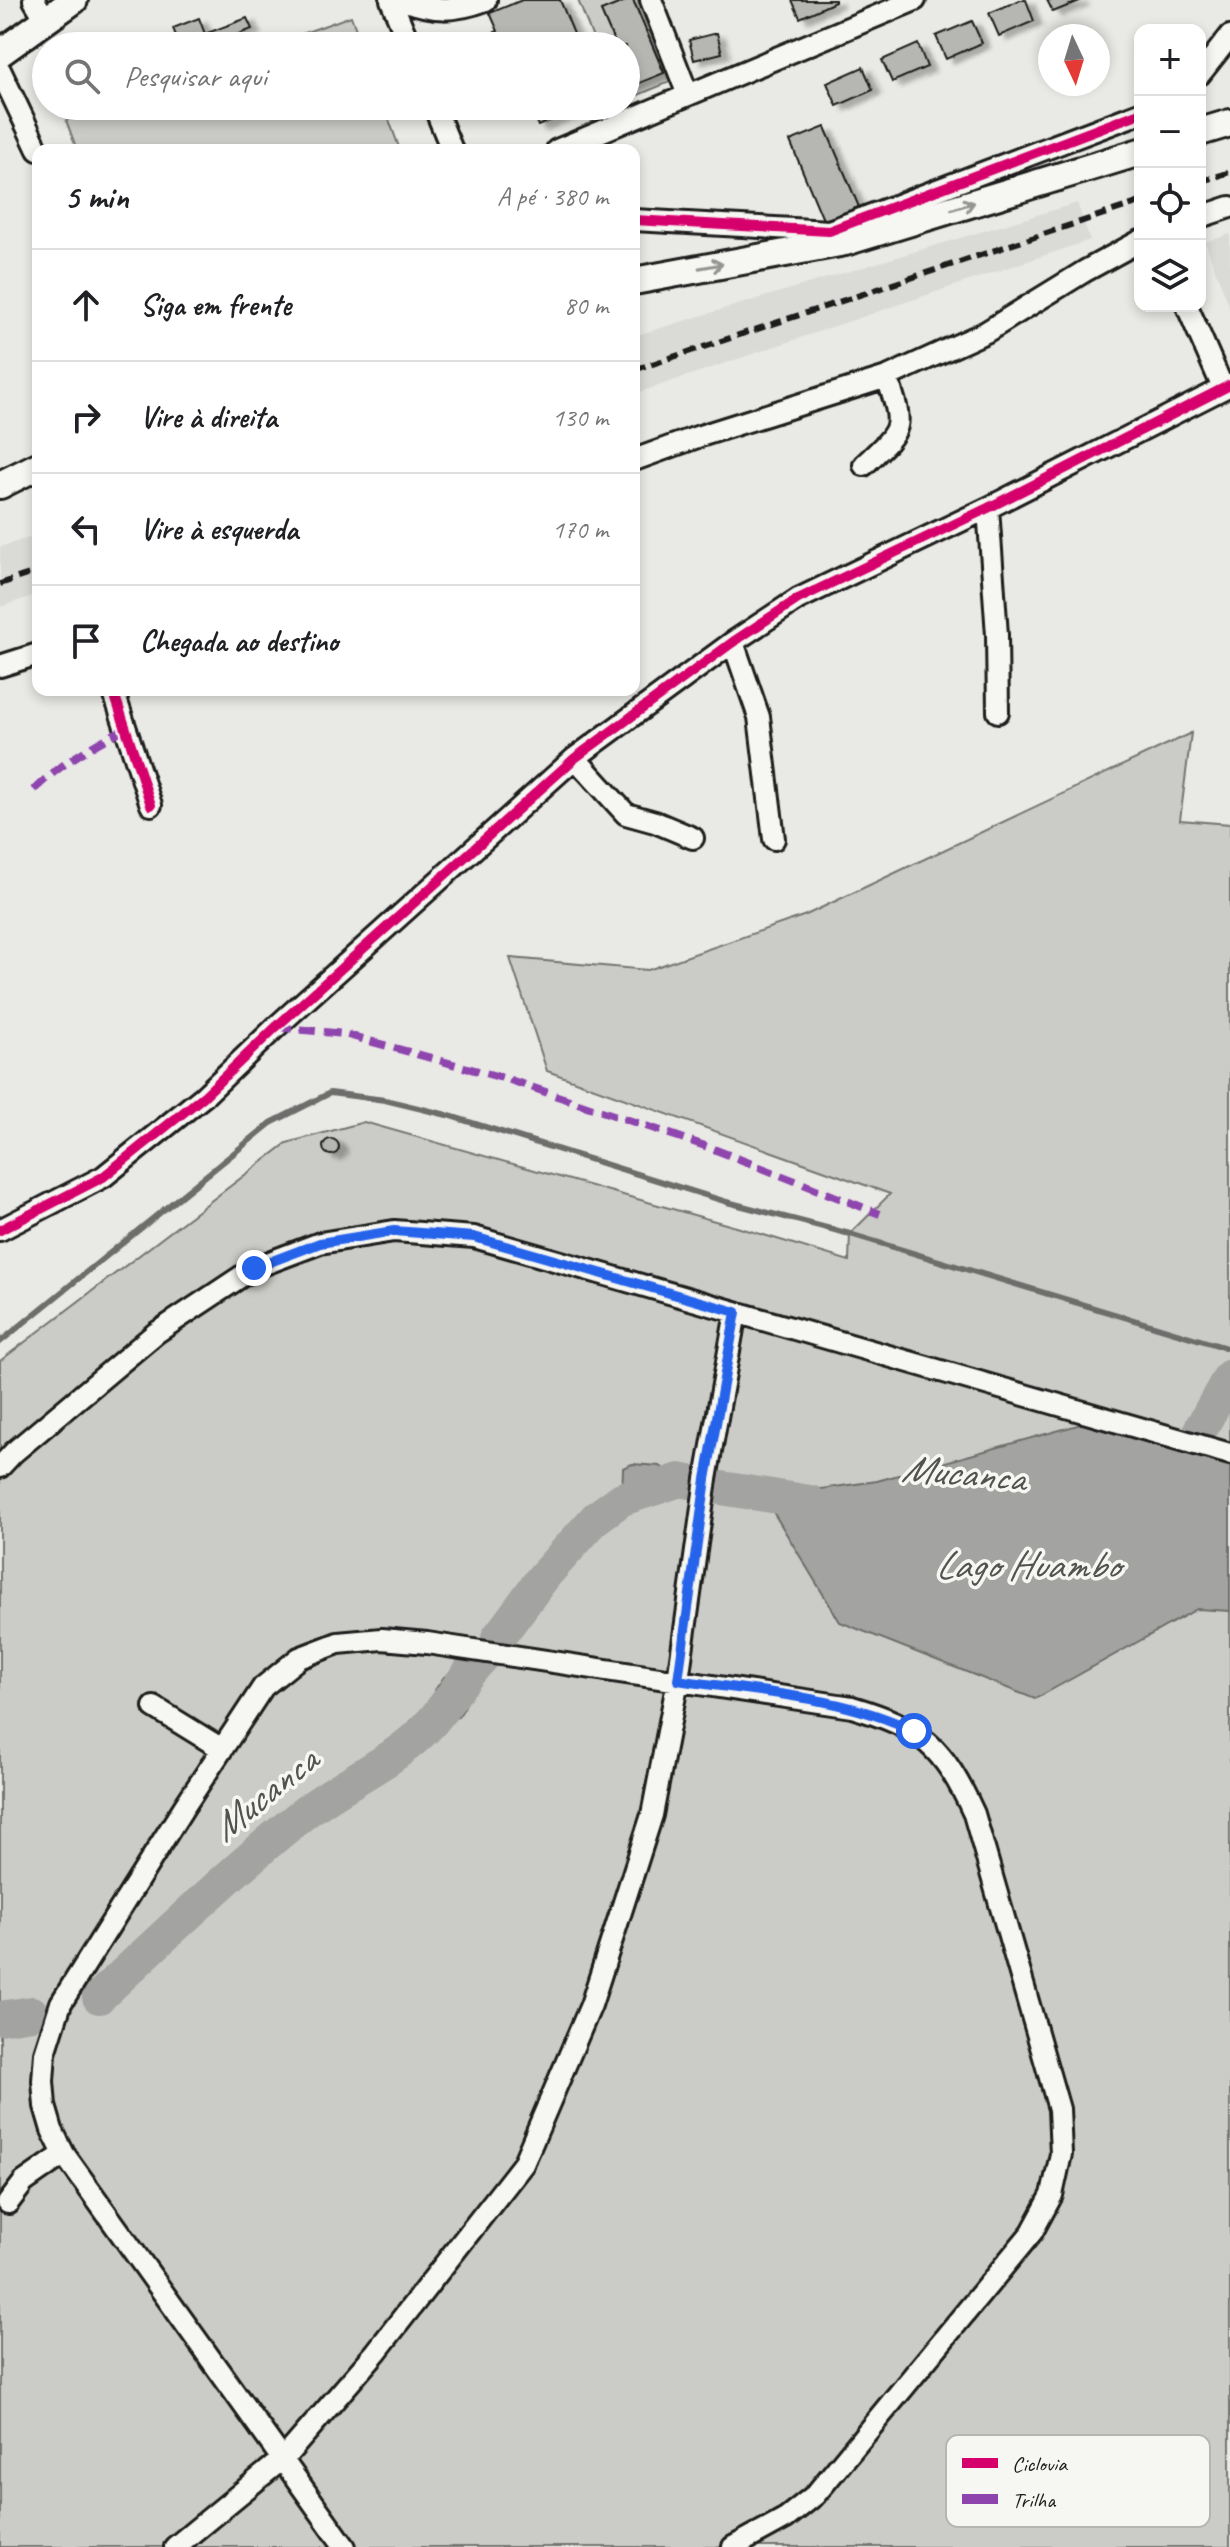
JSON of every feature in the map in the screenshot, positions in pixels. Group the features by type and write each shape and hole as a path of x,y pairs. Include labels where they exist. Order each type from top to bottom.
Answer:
{"main road":[{"path":"0,53 40,10 74,0"},
{"path":"1206,130 1230,123"},
{"path":"640,280 845,242 1134,154"},
{"path":"0,485 32,469"}],"street":[{"path":"391,0 404,32"},
{"path":"402,0 432,10 486,0"},
{"path":"651,0 688,95"},
{"path":"640,115 915,0"},
{"path":"1206,66 1230,36"},
{"path":"0,70 35,144"},
{"path":"640,220 829,231 1134,115"},
{"path":"440,120 450,144"},
{"path":"571,144 628,120"},
{"path":"1206,215 1230,207"},
{"path":"640,458 887,377 986,332 1134,244"},
{"path":"0,1230 103,1177 204,1096 276,1027 575,758 733,642 798,599 988,508 1226,386 1190,312"},
{"path":"864,465 899,428 898,408 887,377"},
{"path":"988,508 997,635 998,712"},
{"path":"733,642 759,717 774,839"},
{"path":"0,666 32,656"},
{"path":"115,696 151,805"},
{"path":"575,758 626,814 693,838"},
{"path":"0,1467 156,1333 254,1268 320,1243 394,1231 474,1237 1230,1454"},
{"path":"175,2547 282,2459 376,2352 523,2164 596,1991 652,1815 678,1680 706,1479 736,1312"},
{"path":"345,2547 64,2154 45,2106 43,2081 45,2053 61,2003 263,1687 299,1658 338,1643 382,1639 427,1643 852,1707 885,1717 914,1731 939,1751 959,1780 974,1814 1059,2109 1061,2154 1052,2195 1032,2232 815,2495 786,2518 733,2547"},
{"path":"154,1707 222,1749"},
{"path":"8,2203 24,2182 64,2154"}],"shaded area":[{"path":"578,0 628,0 601,11 610,32 591,32"},
{"path":"633,0 638,0 672,81 640,94 640,82 664,72"},
{"path":"351,16 357,32 307,32"},
{"path":"66,120 389,120 398,144 75,144"},
{"path":"1077,203 1090,240 640,392 640,334"},
{"path":"1230,234 1230,308 1206,245 1206,242"},
{"path":"32,537 32,596 0,607 0,547"},
{"path":"1191,733 1180,820 1230,824 1230,2547 0,2547 0,1361 287,1143 364,1122 849,1261 850,1234 890,1194 547,1071 510,958 648,970 806,915"}],"water":[{"name":"Lago Huambo","path":"1103,1418 1230,1454 1230,1611 1197,1609 1035,1699 840,1622 764,1497 877,1481"},
{"path":"632,1464 660,1466 680,1480 679,1490 658,1499 622,1499 623,1468"},
{"path":"458,1669 471,1669 471,1688 465,1706 458,1717 447,1719 436,1729 428,1726 435,1707 435,1690 444,1677"}],"building":[{"path":"522,0 560,0 573,32 496,32 498,31 490,13"},
{"path":"633,0 664,73 640,83 640,32 610,32 601,11"},
{"path":"792,0 835,0 835,2 800,18"},
{"path":"1026,0 1034,21 999,36 989,13"},
{"path":"1047,0 1082,0 1053,12"},
{"path":"199,18 204,32 174,32 173,28"},
{"path":"247,18 252,29 244,32 210,32"},
{"path":"972,21 982,43 946,59 936,36"},
{"path":"717,33 722,53 694,60 689,40"},
{"path":"918,44 927,67 892,82 882,60"},
{"path":"863,67 873,90 837,106 827,83"},
{"path":"535,120 552,120 538,126"},
{"path":"825,127 859,207 824,222 790,141"},
{"path":"331,1139 337,1141 337,1153 331,1155 325,1153 323,1147 325,1141"}],"waterway":[{"path":"0,1342 271,1123 330,1093 385,1100 447,1115 727,1202 850,1234 1230,1349"},
{"name":"Mucanca","path":"1201,1428 1230,1376"},
{"name":"Mucanca","path":"498,1638 544,1576 596,1518 622,1499 680,1480 689,1482"},
{"name":"Mucanca","path":"721,1488 810,1502"},
{"name":"Mucanca","path":"99,1997 222,1883 299,1817 415,1739 482,1658"},
{"name":"Mucanca","path":"0,2018 32,2013"}],"railway":[{"path":"1206,180 1230,172"},
{"path":"640,368 1134,204"},
{"path":"0,584 32,573"}],"marked path":[{"path":"34,790 66,763 126,728"},
{"path":"276,1027 344,1034 507,1079 711,1148 880,1214"}],"cycle path":[{"path":"640,220 829,231 1134,115"},
{"path":"0,1230 103,1177 204,1096 276,1027 575,758 733,642 798,599 988,508 1230,385"},
{"path":"115,696 151,805"}],"route":[{"path":"254,1268 320,1243 394,1231 474,1237 736,1312 706,1479 678,1680 852,1707 885,1717 914,1731"}]}
